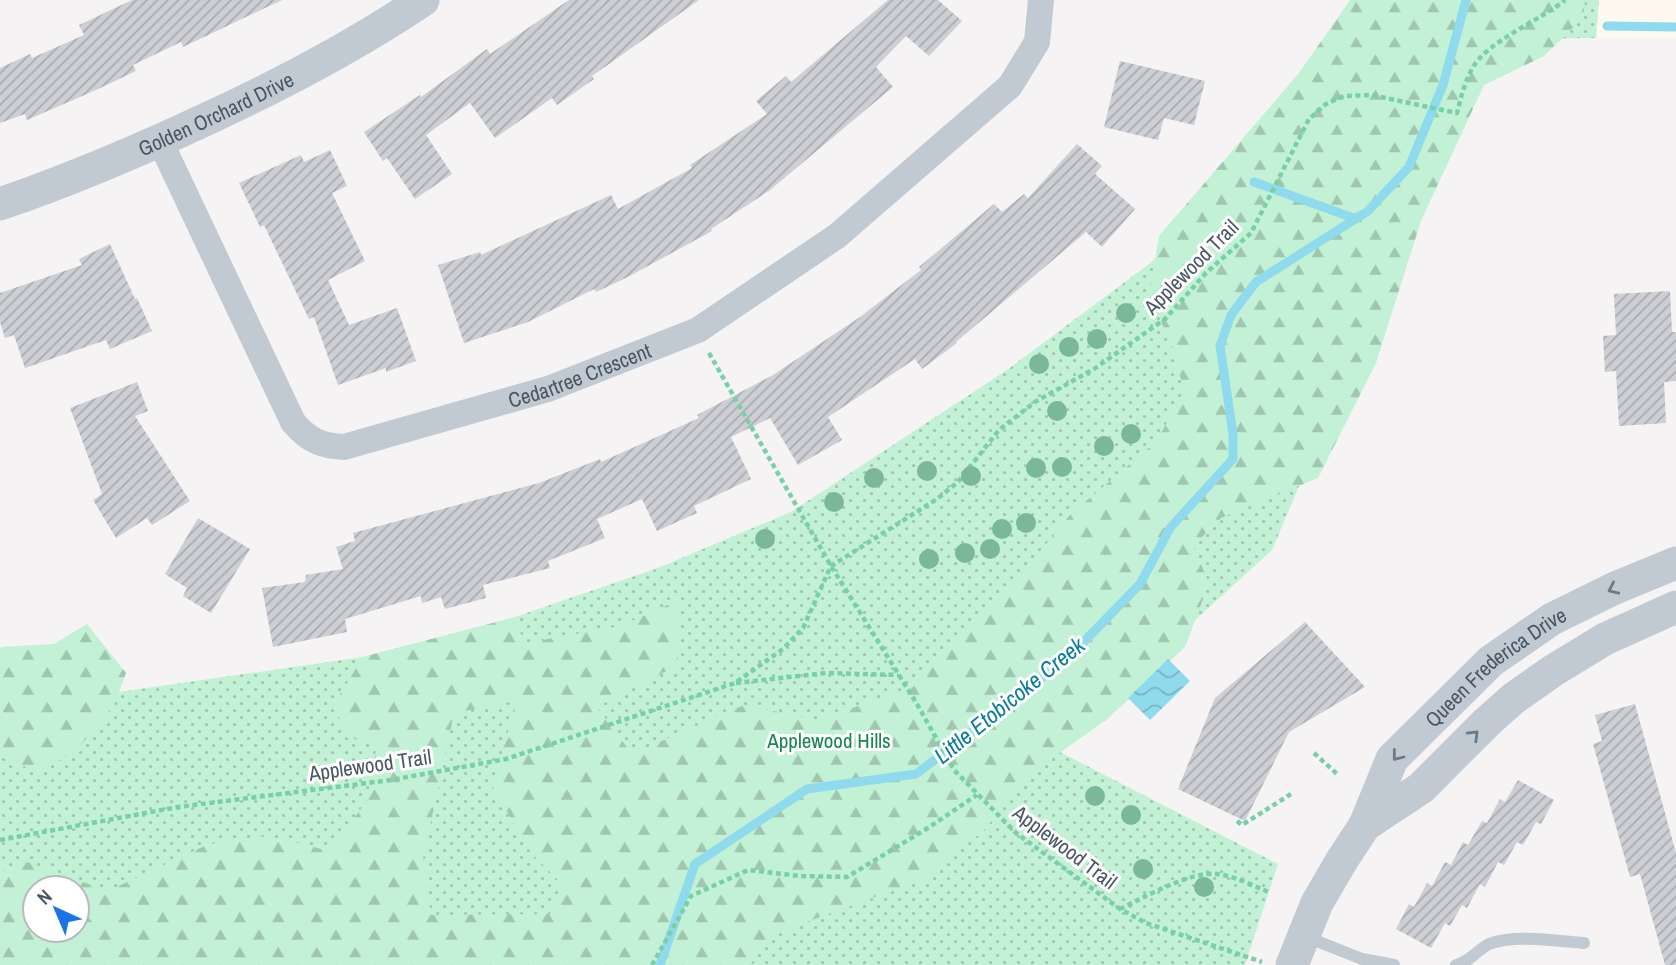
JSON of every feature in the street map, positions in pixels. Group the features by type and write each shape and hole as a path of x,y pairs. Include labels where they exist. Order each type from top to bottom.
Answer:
{"street":[{"name":"Golden Orchard Drive","path":"0,204 57,185 160,141 295,78 371,35 423,0"},
{"name":"Cedartree Crescent","path":"160,141 286,411 304,435 316,443 344,447 548,389 698,330 837,236 1010,86 1037,42 1041,0"},
{"name":"Queen Frederica Drive","path":"1298,950 1317,903 1365,825 1392,759 1492,661 1552,619 1615,587 1676,563"},
{"name":"Queen Frederica Drive","path":"1365,825 1421,788 1514,698 1605,639 1676,607"}],"lane":[{"path":"1457,965 1490,944 1518,940 1584,943"},
{"path":"1298,950 1394,965"}],"path":[{"name":"Applewood Trail","path":"735,684 783,649 803,628 831,566 937,499 958,482 999,430 1035,402 1094,369 1165,319 1206,272 1251,233 1308,119 1326,104 1344,96 1371,95 1457,113 1474,65 1492,47 1565,0"},
{"path":"698,330 831,566"},
{"name":"Applewood Trail","path":"831,566 917,704 954,770 1016,833 1120,909 1146,923 1273,965"},
{"name":"Applewood Trail","path":"0,840 178,807 391,780 506,759 735,684 826,673 899,675"},
{"path":"1314,753 1337,774"},
{"path":"1237,821 1242,825 1291,794"},
{"path":"652,965 691,896 748,870 800,876 847,877 977,795"},
{"path":"1120,909 1192,876 1214,873 1269,892"}],"shaded area":[{"path":"1599,0 1676,0 1676,38 1596,38"}],"green space":[{"path":"1350,0 1585,0 1583,18 1544,56 1484,85 1421,221 1376,363 1318,478 1221,518 1193,546 1209,583 1185,647 1106,720 1031,773 984,830 927,878 771,935 750,965 0,965 0,872 27,862 61,874 21,874 21,944 91,944 91,885 108,891 209,844 269,836 330,851 369,798 377,743 347,738 334,704 363,657 512,618 526,643 620,626 677,601 678,665 597,707 632,754 744,705 818,720 913,687 1014,583 1070,515 1157,441 1184,390 1171,344 1149,294 1159,236 1299,73","holes":["517,701 492,786 531,853 562,884 550,914 431,915 423,859 454,713"]},
{"name":"Applewood Hills","path":"1396,0 1599,0 1596,38 1488,39 1272,550 1054,749 1278,864 1245,965 0,965 0,739 119,692 363,657 512,618 658,568 791,512 1007,370 1149,264 1233,188"},
{"path":"87,624 126,673 114,705 80,746 41,773 0,757 0,649 54,644"}],"water":[{"path":"1168,659 1190,681 1150,720 1128,698"}],"building":[{"path":"132,0 282,0 183,47 181,42 133,65 136,71 96,90 27,120 25,114 0,123 0,68 30,54 32,58 84,35 79,25"},
{"path":"569,0 699,0 592,76 594,79 557,105 552,98 495,138 470,103 426,135 452,174 415,199 387,158 383,161 364,132 420,95 421,97 487,49 490,54"},
{"path":"888,0 938,0 962,21 929,56 906,36 876,67 893,87 770,190 711,229 712,231 596,292 594,289 528,322 464,343 438,265 480,252 481,255 611,195 618,209 692,168 690,165 767,114 756,101 786,76 791,82"},
{"path":"1120,61 1205,81 1194,125 1164,118 1158,140 1104,127"},
{"path":"1077,144 1102,166 1095,174 1135,209 1102,247 1086,232 957,343 922,369 915,359 828,417 842,440 798,465 770,418 731,437 751,479 694,506 697,513 657,531 642,499 597,519 605,538 548,561 550,568 483,585 486,598 445,609 441,597 422,603 421,596 345,619 347,632 273,647 262,588 305,582 306,575 343,569 336,547 355,541 353,533 539,483 600,459 601,462 699,418 697,415 773,375 860,317 921,270 919,267 994,204 1002,212 1024,194 1028,198"},
{"path":"330,150 347,186 332,193 365,261 328,280 349,325 397,308 416,361 386,372 386,368 338,385 314,317 309,319 264,225 260,227 239,183 301,155 304,162"},
{"path":"110,244 152,331 110,349 106,340 25,368 14,335 5,338 0,322 0,293 82,265 79,259"},
{"path":"1670,291 1672,332 1676,332 1676,381 1664,382 1666,423 1619,426 1616,371 1605,372 1603,336 1616,335 1614,294"},
{"path":"137,382 148,411 135,416 190,501 152,525 147,518 116,538 93,500 102,494 70,408"},
{"path":"198,518 250,549 211,613 183,596 187,588 165,574"},
{"path":"1305,622 1365,687 1289,732 1245,821 1178,789 1215,698"},
{"path":"1635,704 1676,853 1676,965 1665,965 1640,874 1630,877 1593,744 1602,741 1595,715"},
{"path":"1518,780 1554,800 1541,824 1536,822 1523,845 1517,842 1504,865 1498,862 1485,887 1480,884 1467,908 1462,905 1450,926 1445,923 1431,948 1396,929 1409,904 1414,907 1427,883 1432,886 1445,862 1451,865 1463,842 1468,845 1482,821 1487,823 1500,799 1505,802"}],"waterway":[{"name":"Little Etobicoke Creek","path":"660,965 695,864 807,789 916,774 1071,655 1140,584 1170,528 1233,459 1233,434 1220,346 1231,315 1256,282 1368,211 1409,167 1443,85 1466,0"},
{"path":"1607,26 1676,27"},
{"path":"1254,182 1356,219"}]}
